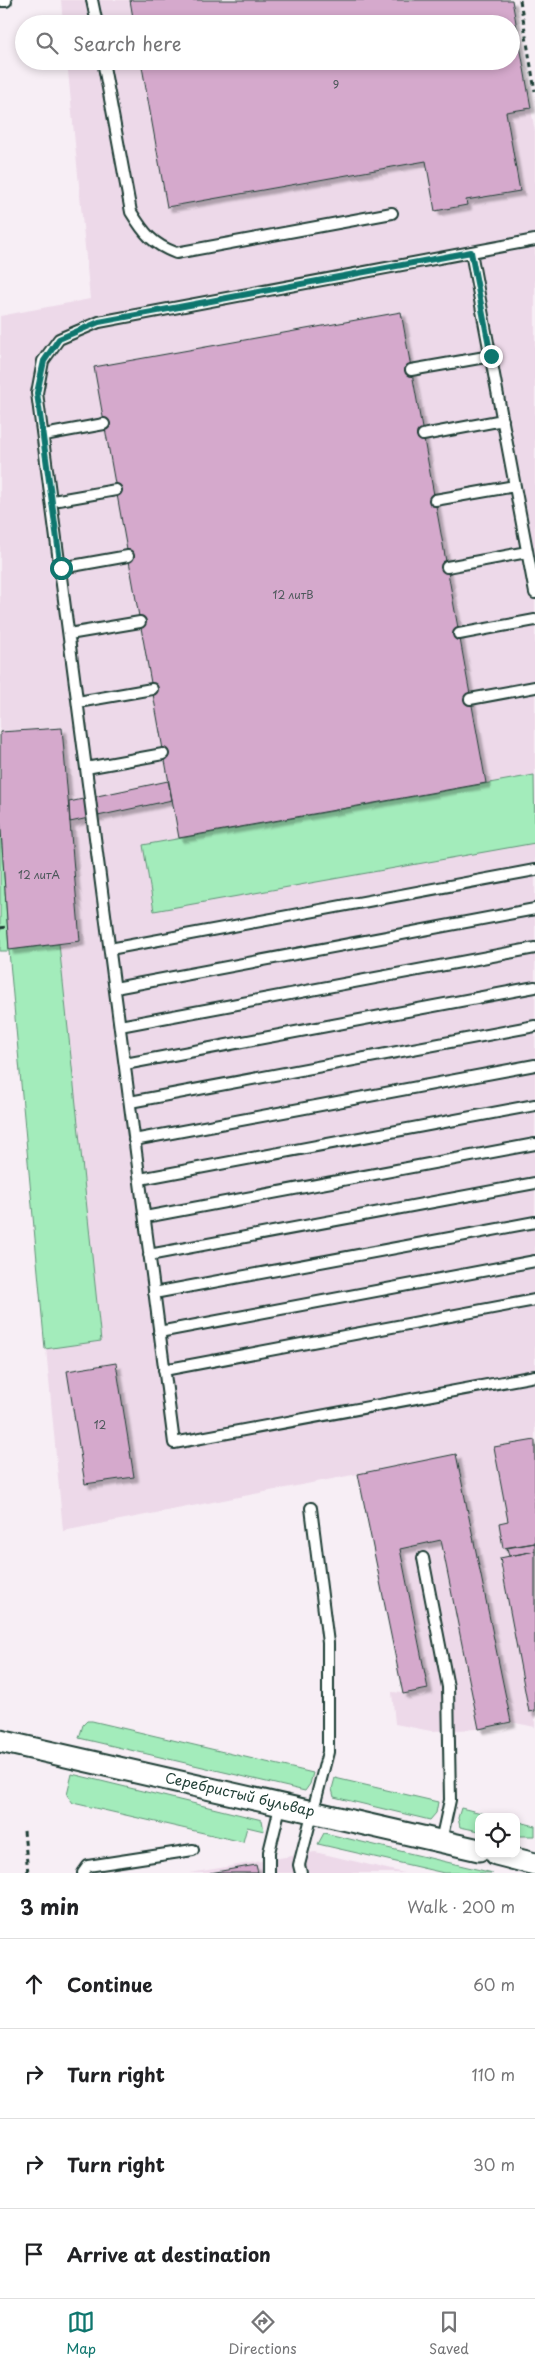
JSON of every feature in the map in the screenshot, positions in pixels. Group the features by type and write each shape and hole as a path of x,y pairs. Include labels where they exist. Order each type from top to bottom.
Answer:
{"street":[{"name":"Серебристый бульвар","path":"0,1741 475,1849"},
{"path":"512,1858 535,1864"}],"lane":[{"path":"92,0 95,15"},
{"path":"106,70 131,212 145,233 159,247 176,253 392,213"},
{"path":"535,240 99,322 59,339 44,361 37,393 44,435 174,1444 535,1376"},
{"path":"471,252 535,593"},
{"path":"411,370 491,356"},
{"path":"423,435 503,420"},
{"path":"44,435 104,424"},
{"path":"435,500 515,486"},
{"path":"52,501 116,490"},
{"path":"447,567 527,552"},
{"path":"61,568 128,556"},
{"path":"459,634 535,620"},
{"path":"69,634 140,622"},
{"path":"470,699 535,687"},
{"path":"78,702 152,689"},
{"path":"86,768 163,754"},
{"path":"110,949 535,870"},
{"path":"115,988 535,909"},
{"path":"120,1026 535,948"},
{"path":"125,1064 535,987"},
{"path":"130,1102 535,1026"},
{"path":"134,1140 535,1065"},
{"path":"140,1179 535,1105"},
{"path":"145,1217 535,1144"},
{"path":"149,1255 535,1183"},
{"path":"154,1293 535,1222"},
{"path":"159,1332 535,1261"},
{"path":"164,1370 535,1300"},
{"path":"301,1873 299,1864 311,1811 328,1752 328,1643 311,1508"},
{"path":"423,1558 448,1687 450,1800 441,1841"},
{"path":"269,1873 269,1852 280,1804"},
{"path":"83,1873 88,1866 193,1850"}],"path":[{"path":"520,0 535,91"},
{"path":"0,928 8,927"},
{"path":"24,1831 28,1873"}],"shaded area":[{"path":"61,0 512,0 515,15 62,15"},
{"path":"520,46 535,132 535,1727 511,1722 479,1729 431,1731 395,1724 392,1692 403,1693 358,1474 63,1531 9,950 0,815 0,316 90,299 68,70 520,70"},
{"path":"315,1852 404,1873 190,1873"}],"green space":[{"path":"534,775 535,843 154,911 143,845"},
{"path":"0,815 9,950 59,944 101,1341 45,1349 9,951 0,951"},
{"path":"87,1721 313,1773 310,1784 305,1791 79,1738 83,1725"},
{"path":"72,1774 262,1820 264,1831 247,1827 243,1842 73,1803 67,1795"},
{"path":"335,1778 438,1802 436,1813 430,1820 334,1797 332,1789"},
{"path":"461,1808 482,1813 475,1813 475,1830 460,1827 458,1818"},
{"path":"520,1822 535,1826 535,1836 520,1836"},
{"path":"324,1833 493,1873 444,1873 318,1844"}],"building":[{"path":"130,0 512,0 515,15 132,15"},
{"path":"520,45 531,108 506,112 520,191 466,200 467,205 435,211 426,161 167,207 143,70 520,70"},
{"path":"401,312 486,783 179,838 94,367"},
{"path":"62,728 80,941 9,950 0,815 0,732"},
{"path":"168,781 172,800 70,822 69,802"},
{"path":"116,1363 134,1477 85,1484 67,1371"},
{"path":"535,1440 535,1543 503,1548 499,1523 508,1521 494,1447"},
{"path":"456,1454 511,1722 479,1729 441,1540 400,1549 428,1689 403,1694 358,1474"},
{"path":"535,1543 535,1551 509,1556 507,1548"},
{"path":"535,1551 535,1711 529,1712 500,1558"},
{"path":"256,1865 258,1873 210,1873"}],"route":[{"path":"61,568 37,393 44,361 59,339 99,322 471,252 491,356"}]}
